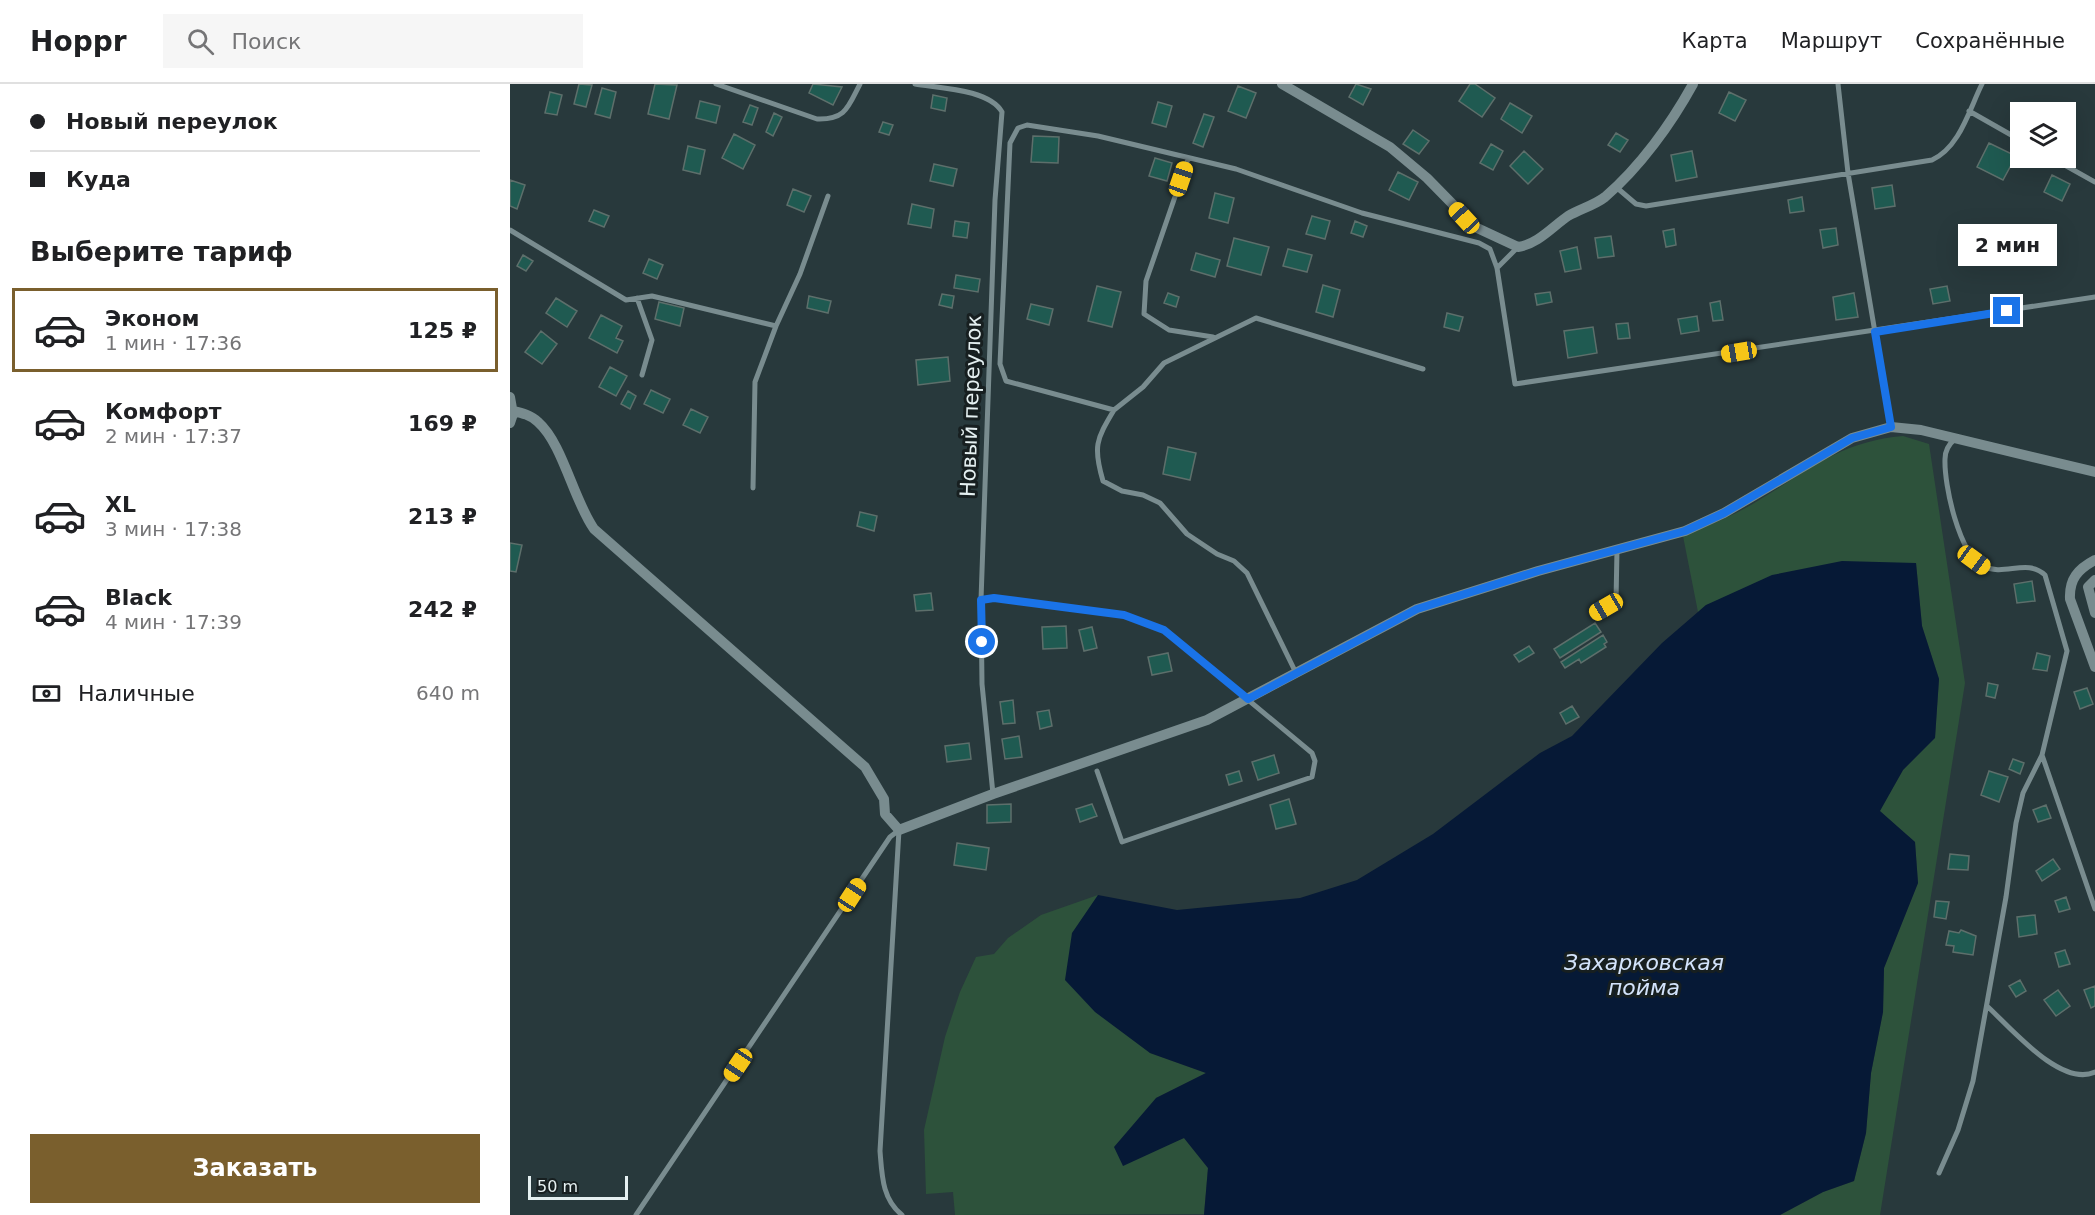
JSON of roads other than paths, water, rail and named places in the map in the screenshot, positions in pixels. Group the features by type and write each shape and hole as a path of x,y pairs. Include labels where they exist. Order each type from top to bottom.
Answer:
{"street":[{"path":"1282,84 1390,147 1428,178 1475,227 1518,247 1534,242 1569,216 1604,198 1672,119 1693,84"},
{"path":"510,397 513,411 510,423"},
{"path":"513,411 528,415 547,431 583,513 594,529 848,750 876,782 884,799 885,814 899,830 993,794 1207,720 1417,609 1685,531 1724,513 1852,438 1891,427 1956,438 2095,472"},
{"path":"2095,560 2081,569 2071,582 2070,589 2070,599 2095,667"},
{"path":"2095,580 2088,587 2095,613"}],"lane":[{"path":"716,84 823,119 839,117 860,84"},
{"name":"Новый переулок","path":"915,84 958,90 988,100 998,106 1002,112 995,200 981,600 982,684 993,794"},
{"path":"1838,84 1848,172 1891,427"},
{"path":"1615,186 1636,204 1646,206 1932,160 1944,154 1953,144 1982,84"},
{"path":"1969,111 2010,134"},
{"path":"1114,410 1006,381 1000,364 1010,143 1018,128 1026,125 1098,136 1236,169 1362,213 1479,243 1490,249 1497,268 1515,384 1875,332 2095,297"},
{"path":"1188,159 1146,281 1144,314 1169,330 1214,337"},
{"path":"2070,168 2095,182"},
{"path":"753,488 755,382 776,326 800,274 828,196"},
{"path":"510,230 626,300 652,296 776,326"},
{"path":"1497,268 1518,247"},
{"path":"636,298 652,340 642,375"},
{"path":"1297,674 1247,573 1234,561 1217,554 1187,534 1160,503 1143,495 1122,491 1103,481 1096,455 1101,432 1114,410 1143,387 1164,363 1256,318 1423,369"},
{"path":"1939,1173 1958,1130 1973,1081 2016,823 2023,793 2042,755 2066,657 2067,642 2050,584 2039,569 2030,566 1995,569 1984,567 1974,560 1952,513 1945,459 1950,444 1956,438"},
{"path":"1595,614 1616,601 1617,549"},
{"path":"981,600 994,598 1124,615 1164,630 1311,753 1315,761 1312,777 1122,842 1097,771"},
{"path":"2042,755 2095,909"},
{"path":"636,1215 890,837 899,830"},
{"path":"899,830 880,1152 882,1177 888,1201 902,1215"},
{"path":"1986,1006 2051,1065 2088,1075 2095,1071"}],"water":[{"name":"Захарковская пойма","path":"1842,561 1916,563 1922,626 1939,679 1935,738 1903,770 1880,811 1915,842 1918,883 1884,968 1883,1012 1871,1073 1866,1133 1854,1181 1823,1192 1780,1215 1204,1215 1208,1168 1184,1138 1123,1166 1114,1147 1156,1098 1206,1073 1150,1053 1095,1012 1065,980 1072,933 1098,895 1177,910 1300,898 1357,880 1433,834 1540,753 1572,736 1662,643 1706,605 1772,575"}]}
